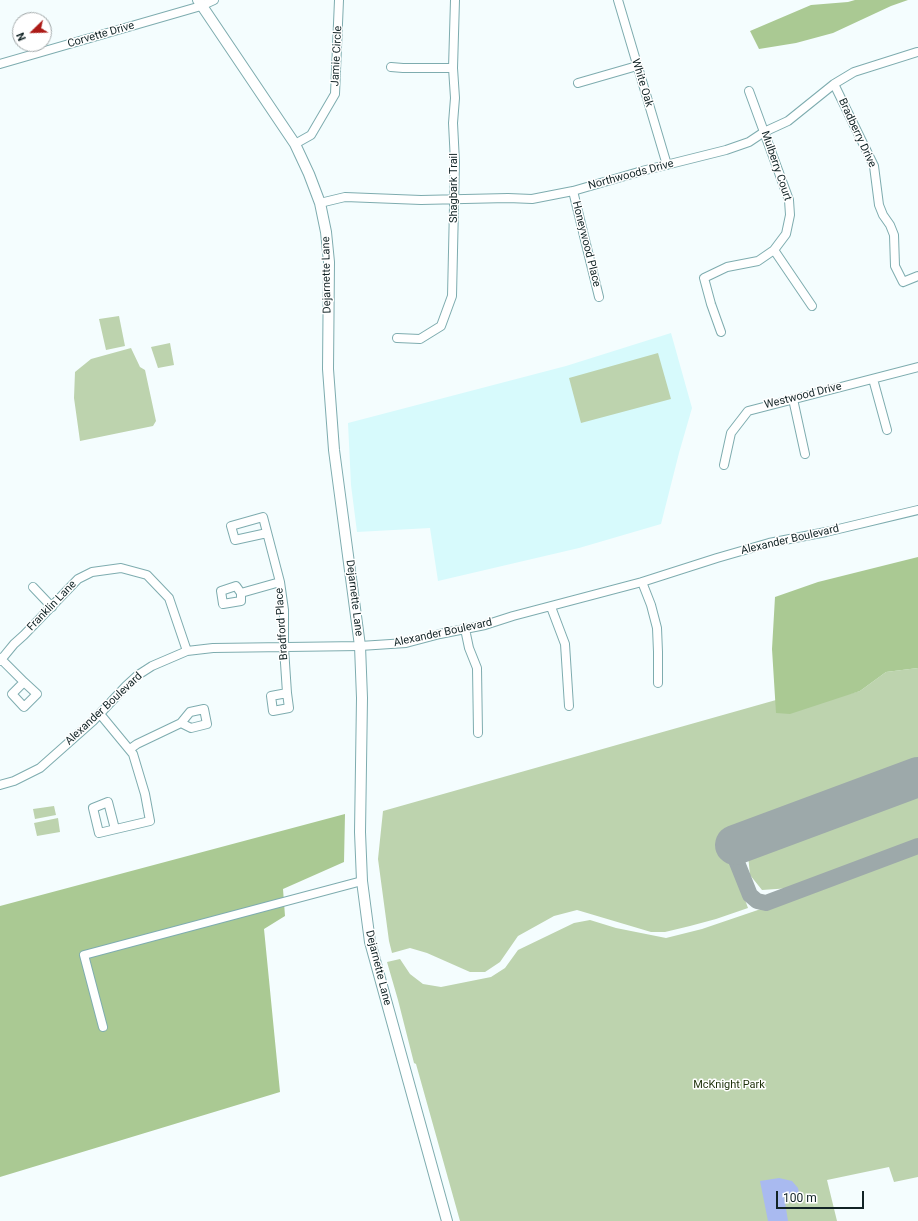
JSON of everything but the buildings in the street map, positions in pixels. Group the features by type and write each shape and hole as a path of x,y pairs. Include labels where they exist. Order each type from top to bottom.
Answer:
{"main road":[{"name":"Dejarnette Lane","path":"200,3 294,144 309,174 320,203 326,232 329,262 328,369 334,450 360,646 362,698 360,832 362,881 370,942 447,1221"}],"street":[{"path":"200,3 214,0"},
{"name":"Jamie Circle","path":"294,144 311,135 335,94 339,0"},
{"name":"Shagbark Trail","path":"397,338 420,339 441,326 452,296 455,162 453,123 455,98 453,68 455,0"},
{"name":"White Oak","path":"618,0 667,165"},
{"name":"Corvette Drive","path":"0,64 200,3"},
{"name":"Northwoods Drive","path":"320,203 345,197 421,200 532,198 573,191 642,171 726,150 749,142 764,132 788,121 834,84 854,72 917,52"},
{"path":"578,82 637,66"},
{"path":"391,67 453,68"},
{"name":"Bradberry Drive","path":"834,84 874,166 879,205 894,235 895,266 903,282 918,276"},
{"name":"Mulberry Court","path":"721,332 704,278 728,267 758,261 774,250 786,234 790,215 789,200 749,91"},
{"name":"Honeywood Place","path":"573,191 599,297"},
{"path":"774,250 812,306"},
{"name":"Westwood Drive","path":"724,465 731,433 748,411 918,367"},
{"path":"873,379 888,430"},
{"path":"793,399 805,454"},
{"name":"Alexander Boulevard","path":"0,785 14,781 40,768 100,714 138,675 152,666 187,651 213,648 284,648 406,643 485,625 513,616 642,582 770,542 826,532 918,510"},
{"name":"Bradford Place","path":"267,533 280,582 284,610 284,648 287,693"},
{"name":"Franklin Lane","path":"1,660 14,644 78,579 92,572 121,568 147,576 169,598 187,651"},
{"path":"241,593 280,582"},
{"path":"642,582 651,605 657,628 658,683"},
{"path":"33,587 52,607"},
{"path":"551,607 565,644 569,706"},
{"path":"465,629 469,648 477,668 478,733"},
{"path":"1,660 24,682"},
{"path":"100,714 133,754 145,794 150,821 116,829"},
{"path":"130,749 137,744 181,723"},
{"path":"103,1027 84,955 362,881"}],"shaded area":[{"path":"671,333 692,408 661,524 579,548 438,581 430,528 357,532 351,485 348,423 566,366"}],"green space":[{"path":"855,0 908,0 891,6 833,33 796,43 759,49 750,31 811,5"},
{"path":"119,316 125,346 106,350 99,319"},
{"path":"170,343 174,365 158,368 151,347"},
{"path":"131,348 140,367 145,370 156,421 153,426 80,441 74,398 75,372 91,359"},
{"path":"658,353 671,399 581,423 569,378"},
{"path":"918,557 918,668 886,672 860,691 790,714 776,713 772,649 775,597 818,582"},
{"path":"918,668 918,763 722,836 748,908 716,919 665,932 651,932 577,910 554,916 518,936 500,962 485,972 470,972 427,953 410,948 392,953 378,859 383,811 776,700 777,713 860,691 886,672"},
{"path":"918,791 918,840 791,888 762,890 750,875 748,855"},
{"path":"54,806 56,815 35,819 33,809"},
{"path":"345,814 344,862 283,889 285,916 264,929 280,1092 0,1177 0,906"},
{"path":"58,818 60,832 37,836 34,823"},
{"name":"McKnight Park","path":"918,851 918,1177 894,1182 889,1167 827,1180 837,1221 460,1221 416,1064 414,1063 387,962 400,959 410,974 423,984 441,987 491,977 505,968 518,950 574,923 590,920 616,928 666,938 702,929 802,895"}],"water":[{"path":"779,1178 792,1181 798,1188 799,1193 784,1196 788,1221 768,1221 760,1181"}],"taxiway":[{"path":"735,845 736,860 750,895 757,901 766,903 918,846"}],"runway":[{"path":"735,845 918,777"}]}
